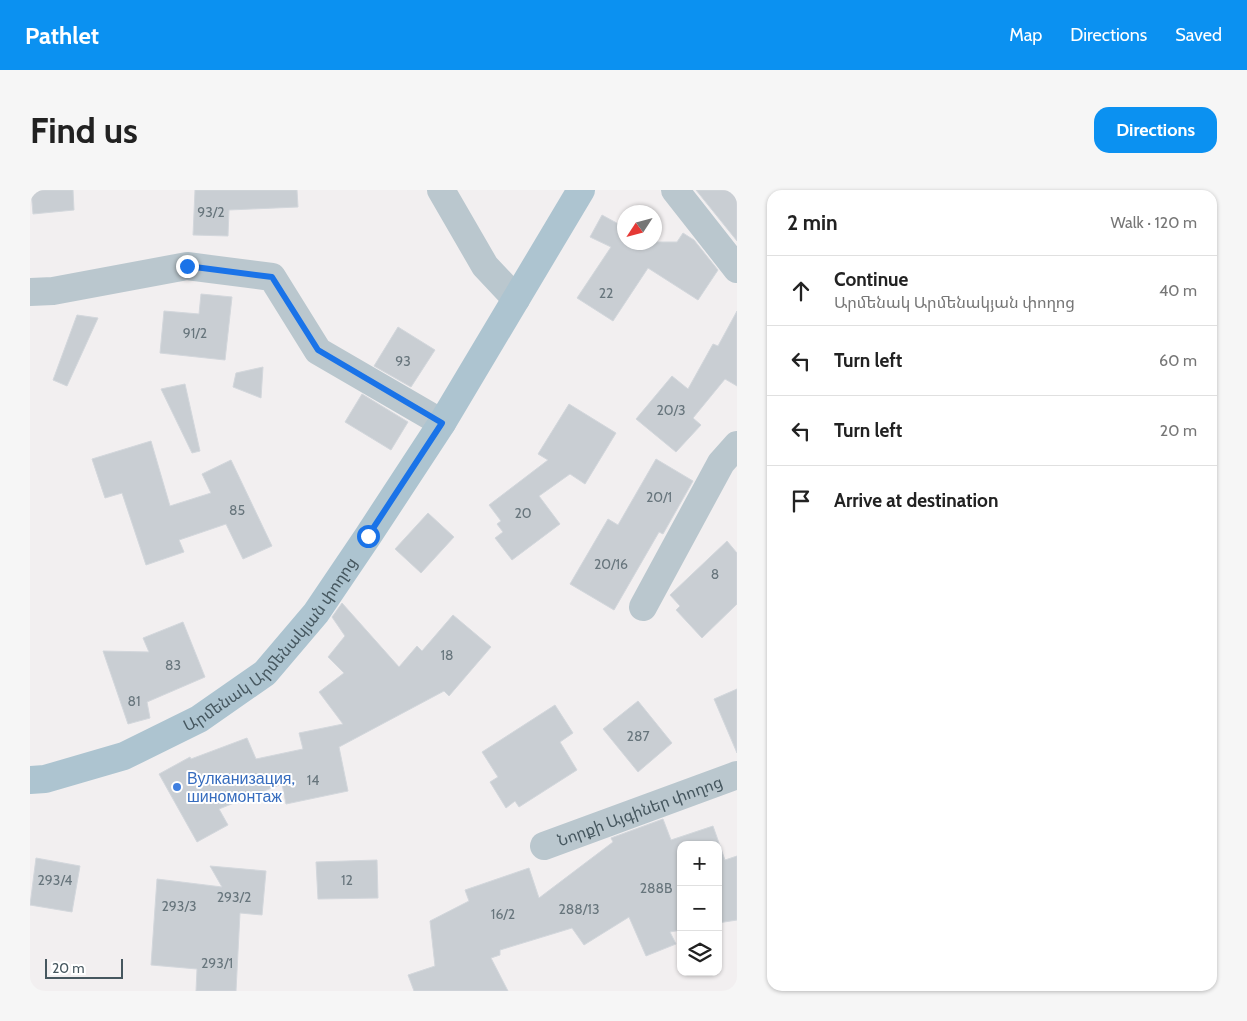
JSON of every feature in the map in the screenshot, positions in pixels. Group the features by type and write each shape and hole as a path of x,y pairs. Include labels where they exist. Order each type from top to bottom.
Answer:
{"main road":[{"name":"Արմենակ Արմենակյան փողոց","path":"30,780 45,779 124,756 198,719 265,672 316,613 442,423 581,190"}],"street":[{"path":"441,190 485,266 516,299"},
{"path":"675,190 737,269"},
{"path":"30,292 53,291 187,266 272,277 318,350 442,423"},
{"path":"643,607 722,463 737,445"},
{"name":"Նորքի Այգիներ փողոց","path":"544,846 737,775"}],"building":[{"path":"31,190 73,190 74,210 33,214"},
{"path":"195,190 297,190 298,207 229,210 228,236 193,235"},
{"path":"696,190 737,190 737,241"},
{"path":"602,215 617,223 617,250 662,250 662,242 677,242 683,233 694,240 718,270 698,300 648,268 613,321 577,298 611,247 590,237"},
{"path":"201,294 232,297 225,360 160,353 164,311 199,314"},
{"path":"737,311 737,386 725,379 693,418 701,425 676,452 636,419 672,376 688,389 713,344 718,346"},
{"path":"77,315 98,318 67,386 53,380"},
{"path":"398,327 435,350 411,387 374,366"},
{"path":"263,367 261,398 233,387 236,373"},
{"path":"185,384 200,451 192,453 161,389"},
{"path":"362,394 408,422 391,450 345,422"},
{"path":"569,404 616,433 585,484 570,474 539,496 560,524 512,560 495,538 503,532 497,524 501,521 489,505 548,460 538,454"},
{"path":"151,441 170,506 211,493 202,474 231,460 272,546 243,559 226,524 179,540 184,552 146,565 122,493 105,498 92,459"},
{"path":"656,459 693,481 663,534 659,532 614,610 570,584 608,519 618,525"},
{"path":"428,513 454,537 421,573 395,549"},
{"path":"727,541 737,553 737,604 702,638 676,610 680,606 670,595"},
{"path":"342,603 399,667 417,646 422,651 453,615 491,647 449,696 444,691 339,747 348,791 286,804 282,784 219,809 228,825 197,842 159,774 190,757 191,759 247,738 256,759 303,749 299,733 343,724 319,692 344,673 328,657 345,636 332,617"},
{"path":"183,622 205,677 147,702 150,718 128,724 103,651 149,652 143,638"},
{"path":"737,689 737,753 714,699"},
{"path":"638,701 672,743 638,772 603,729"},
{"path":"555,705 573,733 560,742 577,770 519,807 515,801 506,808 490,782 498,777 482,752"},
{"path":"663,819 671,840 713,826 718,841 677,841 677,931 670,932 676,944 646,956 629,917 584,945 572,928 500,950 500,955 491,958 508,991 414,991 408,975 435,966 430,921 469,901 465,890 529,868 539,898 613,842 611,838"},
{"path":"722,852 725,860 737,856 737,920 722,922"},
{"path":"36,858 80,866 72,912 30,905"},
{"path":"377,860 378,898 318,899 316,862"},
{"path":"210,866 266,871 262,915 240,913 236,991 196,991 197,969 151,965 157,879 222,887"}],"place":[{"name":"Вулканизация, шиномонтаж","path":"177,787"}],"route":[{"path":"187,266 272,277 318,350 442,423 368,536"}]}
